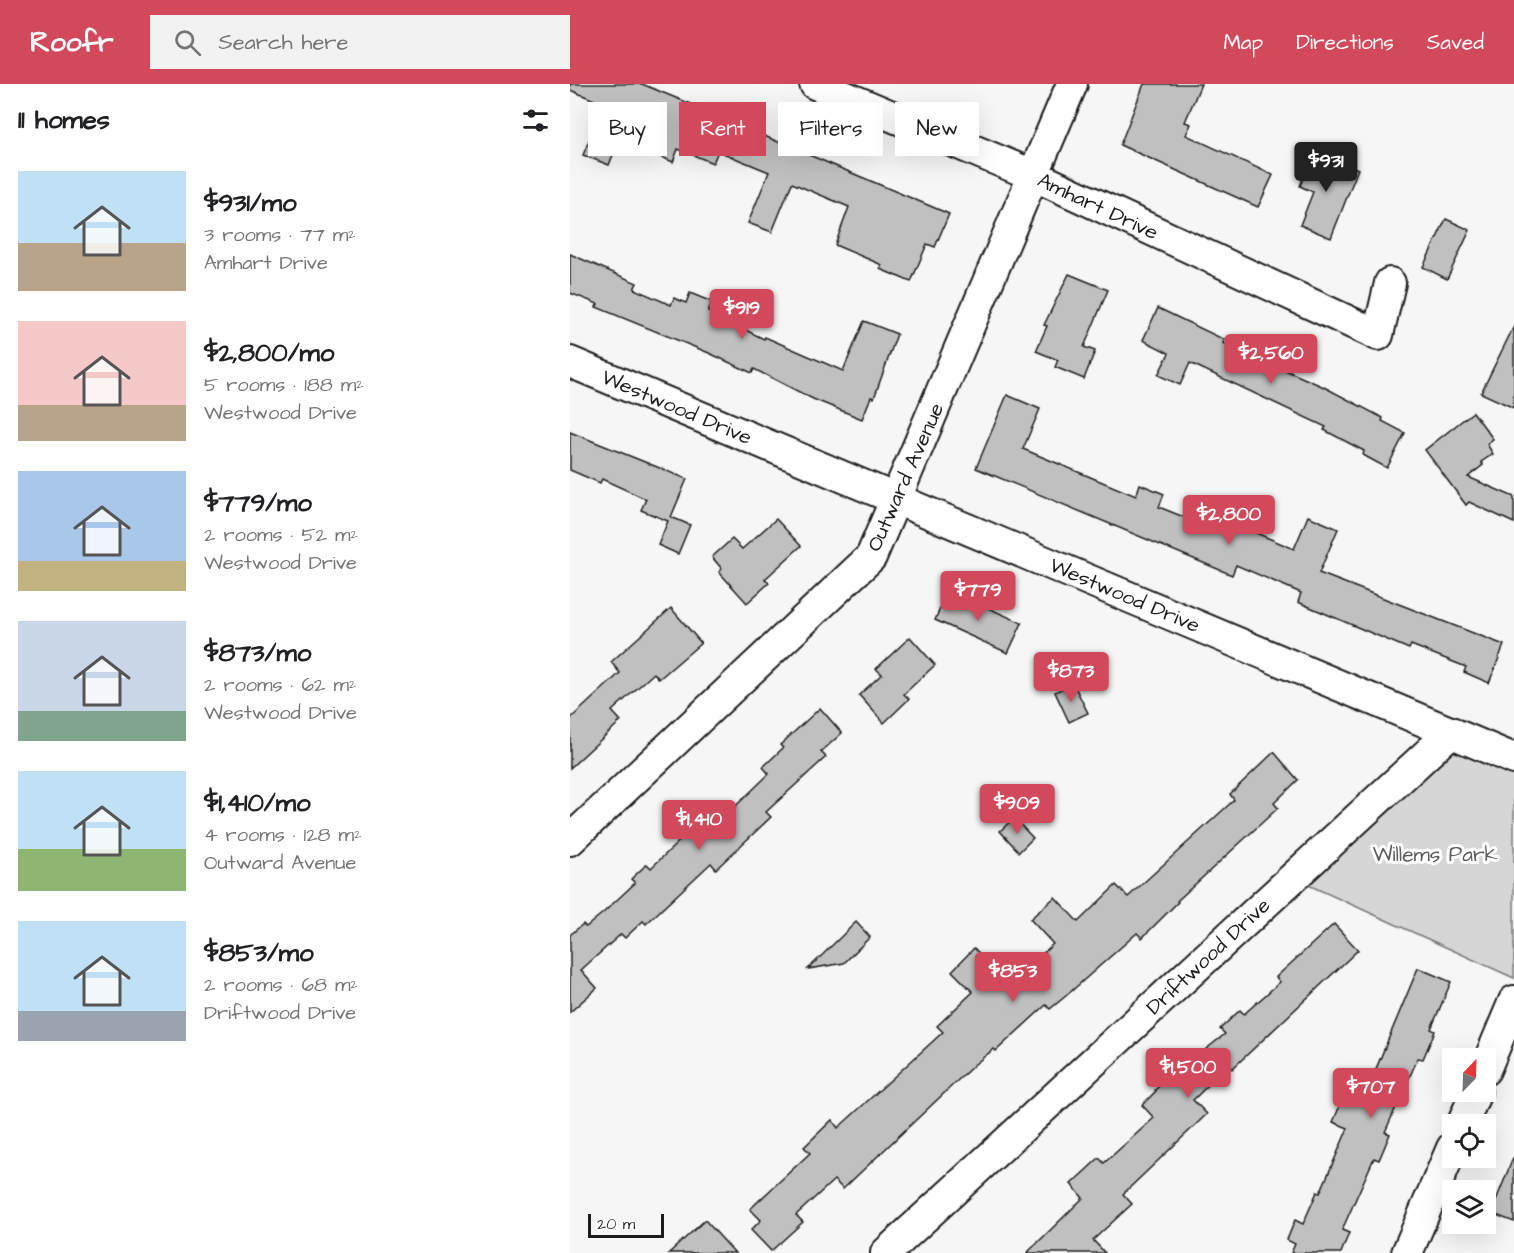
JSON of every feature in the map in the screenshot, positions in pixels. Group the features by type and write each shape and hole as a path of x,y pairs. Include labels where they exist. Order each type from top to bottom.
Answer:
{"street":[{"name":"Amhart Drive","path":"815,84 1033,175 1378,335 1390,283"},
{"name":"Outward Avenue","path":"570,840 871,557 1072,84"},
{"name":"Westwood Drive","path":"570,362 1514,759"},
{"name":"Driftwood Drive","path":"886,1253 1451,732"},
{"path":"1494,1048 1514,1001"},
{"path":"1414,1251 1445,1168"}],"green space":[{"name":"Willems Park","path":"1451,732 1514,759 1514,978 1293,878"}],"building":[{"path":"570,84 642,84 686,102 679,102 679,149 673,162 658,156 667,156 667,102 599,102 570,90"},
{"path":"1144,84 1201,84 1185,122 1191,124 1186,135 1273,175 1258,207 1120,145"},
{"path":"766,137 778,142 778,156 812,156 949,214 935,247 927,244 911,282 880,269 882,265 835,245 849,207 792,183 772,232 748,223 769,172 730,156 766,156"},
{"path":"588,143 588,156 613,156 609,165 583,155"},
{"path":"1314,151 1358,169 1331,238 1300,225 1313,192 1300,186"},
{"path":"696,156 716,156 713,163"},
{"path":"1446,219 1470,230 1447,279 1423,267"},
{"path":"570,254 637,283 634,289 671,305 674,298 686,303 690,293 712,302 708,312 764,339 765,337 843,371 864,321 897,334 874,398 871,397 862,419 813,399 754,369 752,373 596,307 598,304 570,293"},
{"path":"1069,274 1108,290 1084,347 1095,351 1084,379 1055,367 1058,360 1036,351 1047,326 1044,325"},
{"path":"1158,308 1225,340 1223,343 1324,387 1383,418 1382,421 1405,433 1387,468 1363,455 1364,451 1324,430 1326,427 1190,363 1180,385 1158,375 1169,353 1143,340"},
{"path":"1514,326 1514,408 1481,393"},
{"path":"1007,395 1040,409 1023,449 1136,496 1140,484 1164,494 1159,507 1211,528 1216,516 1294,549 1308,516 1338,529 1319,573 1504,645 1489,683 1464,672 1466,667 1411,645 1409,649 1298,602 1301,593 1236,565 1232,575 976,468"},
{"path":"1473,412 1493,439 1487,444 1493,454 1481,462 1483,465 1468,477 1514,497 1514,523 1469,502 1466,505 1425,450"},
{"path":"570,432 687,479 671,517 690,525 678,554 658,545 668,521 641,510 646,499 602,479 600,483 570,470"},
{"path":"776,519 801,546 765,579 769,583 747,603 719,572 722,569 712,557 732,539 742,549"},
{"path":"948,590 1022,623 1008,653 935,620"},
{"path":"671,608 701,643 659,679 654,673 612,711 621,721 570,768 570,719 620,673 611,662"},
{"path":"910,637 935,665 904,694 909,699 884,723 859,695 882,674 876,669"},
{"path":"1073,683 1088,713 1069,722 1055,692"},
{"path":"820,708 842,733 821,752 826,757 766,812 771,817 716,869 711,863 646,924 643,921 625,938 621,934 581,970 597,988 570,1012 570,935 583,924 586,927 604,912 635,883 631,879 647,864 651,868 710,812 719,822 769,774 763,767 783,748 780,745"},
{"path":"1274,752 1298,780 1274,803 1278,808 1177,901 1142,938 1137,933 1050,1009 1046,1005 996,1051 994,1049 975,1064 843,1189 834,1180 796,1215 803,1222 771,1251 751,1230 761,1220 750,1209 810,1153 804,1147 832,1120 838,1128 943,1032 937,1026 973,992 952,971 974,948 1010,984 1053,944 1030,919 1055,897 1078,922 1116,885 1128,897 1234,800 1230,794"},
{"path":"1014,818 1033,838 1019,852 1000,831"},
{"path":"856,922 870,937 844,963 808,969"},
{"path":"1334,924 1358,950 1232,1069 1229,1065 1193,1100 1207,1114 1123,1194 1132,1204 1093,1240 1105,1253 1027,1253 1083,1198 1071,1184 1099,1158 1104,1163 1154,1118 1142,1105 1155,1090 1188,1058 1191,1061 1225,1034 1220,1029 1240,1010 1244,1014 1280,982 1276,977"},
{"path":"1418,968 1451,982 1431,1029 1435,1031 1423,1059 1418,1058 1385,1132 1390,1134 1379,1160 1374,1158 1342,1230 1349,1233 1341,1253 1291,1253 1295,1244 1287,1240 1295,1220 1303,1224 1317,1192 1320,1193 1348,1128 1333,1122 1344,1096 1359,1102 1362,1094 1365,1095"},
{"path":"1513,1158 1514,1222 1496,1215 1496,1200"},
{"path":"705,1220 735,1253 669,1253"}]}
